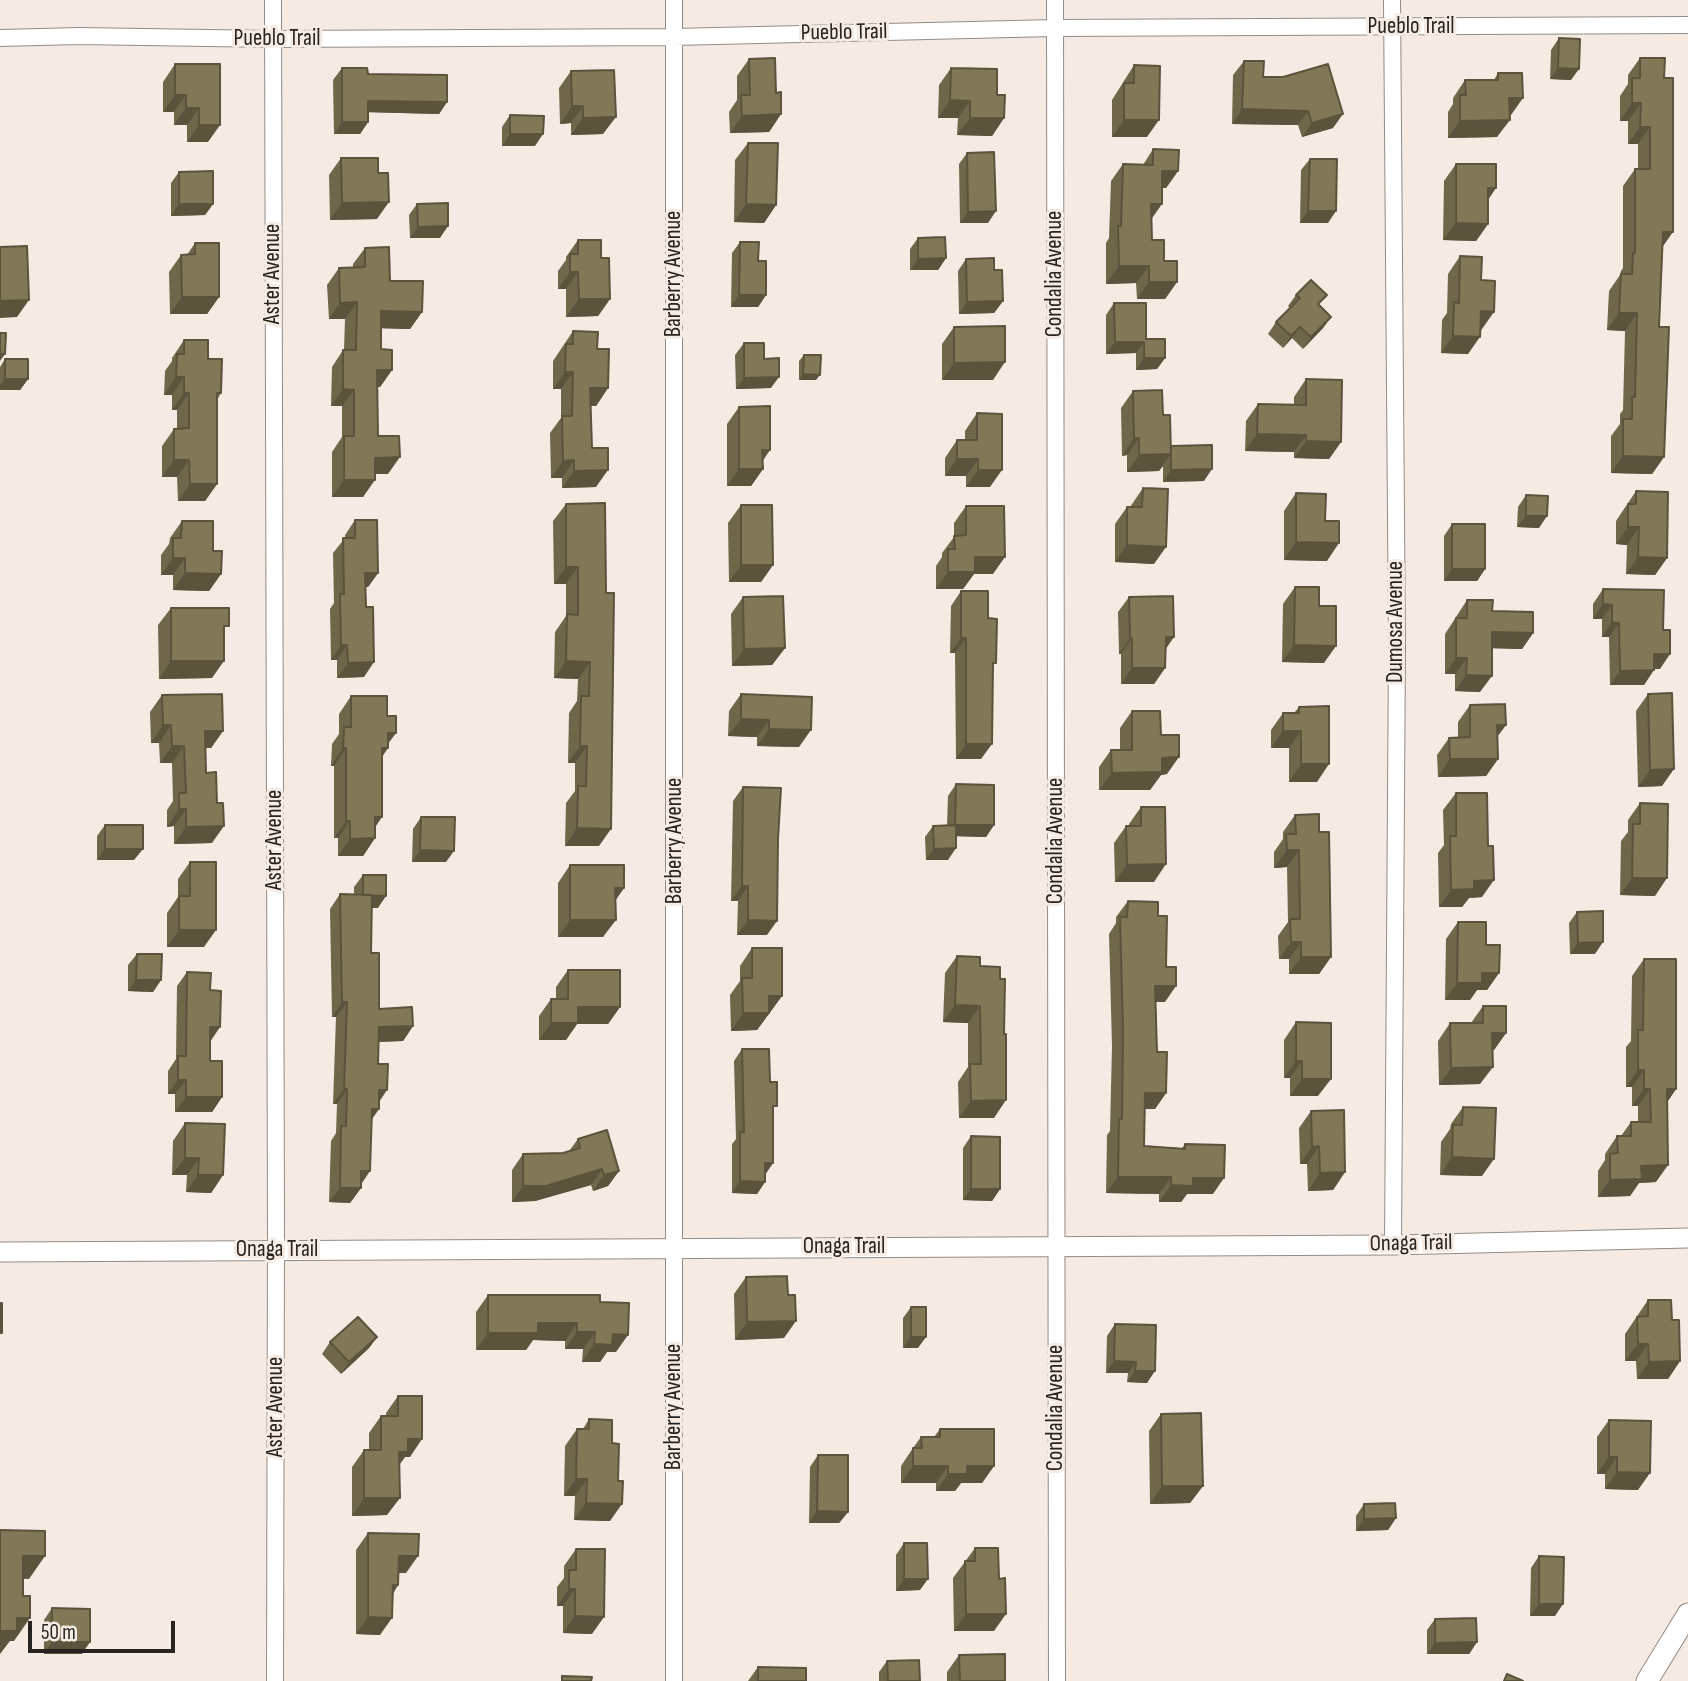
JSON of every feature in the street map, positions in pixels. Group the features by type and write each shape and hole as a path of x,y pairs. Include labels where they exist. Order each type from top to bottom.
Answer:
{"main road":[{"path":"1647,1681 1688,1614"}],"street":[{"name":"Aster Avenue","path":"273,0 275,1681"},
{"name":"Barberry Avenue","path":"674,0 674,1681"},
{"name":"Condalia Avenue","path":"1055,0 1057,1681"},
{"name":"Dumosa Avenue","path":"1392,0 1397,646 1393,1245"},
{"name":"Pueblo Trail","path":"0,38 79,36 273,40 674,37 1055,28 1688,25"},
{"name":"Onaga Trail","path":"0,1252 1393,1245 1688,1238"}],"building":[{"path":"1559,38 1580,39 1579,69 1558,68"},
{"path":"775,58 776,93 781,92 781,114 742,116 741,95 750,95 749,59"},
{"path":"1640,58 1665,58 1664,78 1673,78 1673,232 1663,232 1659,327 1669,327 1664,457 1623,456 1623,419 1632,419 1632,397 1635,397 1637,313 1619,313 1621,274 1632,274 1635,253 1635,169 1650,169 1650,127 1640,127 1641,103 1632,103 1632,78 1640,78"},
{"path":"1244,61 1264,61 1263,77 1283,77 1328,64 1343,114 1312,123 1308,111 1242,109"},
{"path":"175,64 220,64 220,125 199,125 199,108 186,108 186,95 175,95"},
{"path":"1134,65 1160,66 1159,120 1124,120 1124,83 1134,83"},
{"path":"342,68 367,68 368,74 447,75 447,102 368,101 368,122 342,122"},
{"path":"951,68 997,69 997,95 1005,95 1004,118 970,118 970,101 950,100"},
{"path":"614,70 616,117 583,118 583,106 572,106 571,71"},
{"path":"1498,73 1522,73 1523,98 1509,98 1510,120 1460,121 1460,95 1466,95 1465,80 1498,80"},
{"path":"510,115 544,116 543,134 510,134"},
{"path":"748,143 778,143 776,205 746,204"},
{"path":"1153,149 1179,150 1178,171 1162,171 1162,204 1151,204 1152,240 1164,240 1164,261 1177,261 1177,282 1149,282 1149,266 1119,266 1118,226 1121,226 1123,164 1153,165"},
{"path":"994,152 996,211 968,212 967,153"},
{"path":"341,158 378,158 378,173 388,173 389,202 342,203"},
{"path":"1310,159 1337,159 1336,211 1308,211"},
{"path":"1456,164 1496,164 1496,188 1488,188 1488,224 1456,223"},
{"path":"213,171 213,204 179,204 179,172"},
{"path":"448,203 448,226 418,227 417,204"},
{"path":"945,237 946,258 918,259 918,238"},
{"path":"578,240 601,240 601,258 609,258 610,299 579,299 578,272 570,272 570,254 578,254"},
{"path":"740,242 759,242 758,261 766,261 766,295 739,295"},
{"path":"195,243 219,243 219,297 182,297 181,255 195,254"},
{"path":"27,246 29,300 0,301 0,247"},
{"path":"389,247 390,281 423,281 422,312 381,311 381,349 392,350 392,370 377,370 378,436 399,436 400,457 375,458 375,480 344,480 344,436 354,436 354,390 343,389 343,350 356,350 357,302 340,303 339,268 365,267 365,248"},
{"path":"1460,256 1482,257 1481,280 1495,281 1494,312 1481,311 1480,337 1453,336 1454,302 1459,303"},
{"path":"994,258 994,270 1002,270 1003,301 967,302 966,259"},
{"path":"1311,280 1327,295 1318,304 1331,317 1311,337 1300,327 1291,336 1276,322 1300,298 1296,295"},
{"path":"1114,303 1146,303 1146,339 1165,339 1165,358 1144,358 1144,342 1115,342"},
{"path":"1005,326 1005,362 954,363 954,327"},
{"path":"573,331 598,332 597,349 609,349 608,388 590,388 592,448 608,448 608,470 574,471 574,460 563,461 562,416 572,416 573,372 565,372 566,344 573,344"},
{"path":"0,333 6,333 5,354 0,354"},
{"path":"184,340 208,340 208,359 222,359 221,393 217,393 217,484 190,484 189,460 174,460 174,429 189,428 189,393 184,393 184,377 176,377 177,354 184,354"},
{"path":"744,343 764,343 764,359 779,358 779,377 744,378"},
{"path":"804,355 821,355 820,375 803,374"},
{"path":"5,359 28,359 28,379 5,379"},
{"path":"1306,379 1342,380 1341,442 1306,441 1306,435 1257,434 1258,404 1306,405"},
{"path":"1162,390 1163,415 1170,415 1171,454 1139,455 1139,438 1134,438 1133,391"},
{"path":"770,406 770,450 762,450 763,469 739,469 739,407"},
{"path":"977,413 1002,414 1002,470 978,470 978,459 957,459 957,440 977,440"},
{"path":"1212,445 1212,469 1171,470 1171,446"},
{"path":"1143,488 1168,489 1166,547 1127,545 1127,507 1142,507"},
{"path":"1636,491 1668,492 1667,558 1638,557 1639,527 1628,527 1628,504 1636,504"},
{"path":"1296,493 1326,494 1325,521 1339,521 1339,543 1296,542"},
{"path":"1526,495 1548,496 1547,516 1526,516"},
{"path":"605,503 606,593 614,593 611,829 577,828 578,786 586,786 587,746 580,746 581,696 589,696 590,662 566,661 567,614 578,615 578,567 566,567 566,504"},
{"path":"741,505 772,505 773,565 741,565"},
{"path":"966,506 1004,506 1005,557 975,557 975,572 948,572 948,549 955,549 954,536 966,535"},
{"path":"355,520 377,520 378,573 365,573 366,607 373,607 374,662 348,663 347,645 341,645 343,538 355,538"},
{"path":"182,521 213,521 213,551 222,551 221,574 185,573 185,558 173,558 173,538 181,538"},
{"path":"1452,524 1485,524 1485,569 1452,569"},
{"path":"1295,587 1319,587 1319,606 1336,606 1336,646 1294,645"},
{"path":"1603,589 1664,590 1663,630 1670,630 1670,654 1654,654 1654,670 1620,671 1619,623 1612,622 1612,605 1603,604"},
{"path":"961,591 988,591 988,618 997,619 996,663 993,663 992,744 966,744 966,638 961,638"},
{"path":"783,596 785,648 744,649 743,597"},
{"path":"1173,596 1174,637 1166,637 1165,668 1132,668 1129,597"},
{"path":"1467,600 1493,600 1492,611 1533,612 1533,633 1492,632 1492,676 1466,675 1467,658 1456,658 1456,618 1467,618"},
{"path":"171,608 229,608 229,626 224,626 224,661 171,661"},
{"path":"1672,693 1674,769 1650,770 1648,694"},
{"path":"222,694 223,731 205,731 206,773 216,772 217,803 223,803 224,826 186,827 186,809 179,809 179,793 186,793 184,746 172,746 171,725 163,725 162,695"},
{"path":"741,694 812,697 811,730 769,729 769,720 741,719"},
{"path":"351,696 387,696 387,716 396,716 396,733 388,733 388,748 382,748 382,817 375,817 375,838 350,839 350,821 346,821 346,748 343,748 344,727 351,727"},
{"path":"1505,704 1506,725 1497,725 1498,759 1450,759 1449,738 1470,737 1470,705"},
{"path":"1329,706 1329,764 1301,764 1301,731 1283,731 1283,713 1299,713 1299,707"},
{"path":"1132,711 1160,711 1161,735 1179,735 1179,757 1162,758 1162,772 1112,773 1111,750 1132,750"},
{"path":"956,784 994,785 994,825 955,825"},
{"path":"743,787 781,788 777,921 748,920 748,886 742,886"},
{"path":"1456,793 1487,793 1488,846 1493,846 1494,880 1474,881 1474,889 1451,890 1450,836 1456,836"},
{"path":"1640,803 1668,804 1667,878 1632,878 1633,824 1640,824"},
{"path":"1141,807 1165,807 1166,864 1127,865 1126,826 1141,826"},
{"path":"1319,814 1319,832 1329,832 1331,957 1301,957 1301,942 1291,942 1290,919 1300,919 1299,850 1287,850 1286,834 1296,834 1295,815"},
{"path":"421,817 455,817 454,851 420,850"},
{"path":"105,825 143,825 143,849 105,849"},
{"path":"956,825 956,848 934,849 933,826"},
{"path":"190,862 216,862 216,930 179,930 179,896 190,896"},
{"path":"570,865 624,865 624,888 615,888 616,920 570,920"},
{"path":"363,875 386,875 386,896 363,895"},
{"path":"340,894 372,895 371,953 379,953 379,1009 412,1007 413,1026 379,1027 378,1064 388,1064 387,1090 379,1090 379,1109 372,1109 370,1171 361,1171 361,1188 340,1188 341,1126 346,1126 347,1089 344,1089 347,1002 342,1002"},
{"path":"1128,901 1158,902 1158,916 1167,916 1166,967 1176,967 1176,986 1155,986 1157,1052 1167,1052 1166,1093 1145,1093 1144,1146 1185,1149 1185,1144 1225,1145 1224,1178 1193,1178 1193,1186 1171,1185 1171,1177 1118,1177 1123,1030 1120,917 1127,917"},
{"path":"1603,911 1603,942 1578,943 1577,912"},
{"path":"1458,922 1486,922 1486,945 1500,945 1499,973 1482,973 1482,983 1457,983"},
{"path":"752,948 782,948 782,996 769,996 769,1013 743,1013 742,978 752,978"},
{"path":"137,954 162,954 161,980 136,980"},
{"path":"957,956 980,957 980,966 1000,967 1000,979 1005,979 1006,1100 971,1101 970,1064 981,1064 980,1006 955,1005"},
{"path":"1644,959 1676,959 1676,1089 1667,1089 1668,1165 1641,1166 1642,1179 1610,1180 1610,1154 1618,1153 1617,1136 1631,1136 1631,1122 1651,1122 1650,1089 1644,1089 1644,1070 1638,1070 1638,1030 1643,1030"},
{"path":"568,970 620,970 620,1007 578,1007 578,1023 551,1023 551,999 568,999"},
{"path":"187,972 211,973 210,990 221,991 220,1027 210,1027 210,1061 222,1061 222,1097 186,1097 186,1080 178,1080 178,1056 186,1056"},
{"path":"1483,1006 1506,1006 1506,1033 1492,1033 1493,1067 1451,1068 1450,1023 1483,1023"},
{"path":"1296,1022 1331,1023 1331,1079 1302,1079 1302,1061 1296,1061"},
{"path":"742,1049 769,1049 770,1082 777,1082 777,1106 773,1106 773,1163 765,1163 765,1182 740,1181 740,1132 744,1132"},
{"path":"1463,1107 1496,1108 1494,1159 1452,1157 1453,1125 1462,1125"},
{"path":"1344,1110 1345,1172 1320,1173 1319,1146 1312,1147 1311,1111"},
{"path":"185,1123 225,1124 223,1175 198,1175 199,1158 185,1158"},
{"path":"607,1130 619,1171 604,1175 602,1169 546,1186 523,1186 523,1154 563,1153 580,1148 578,1139"},
{"path":"971,1136 1000,1137 1000,1189 971,1189"},
{"path":"787,1276 788,1295 795,1295 796,1321 747,1322 746,1277"},
{"path":"488,1295 600,1295 600,1302 629,1303 628,1335 613,1334 612,1345 594,1344 595,1332 577,1332 577,1323 538,1323 538,1333 488,1333"},
{"path":"1648,1300 1671,1300 1672,1320 1679,1320 1680,1361 1649,1362 1648,1344 1638,1344 1637,1317 1648,1316"},
{"path":"2,1303 2,1333 0,1333"},
{"path":"911,1307 926,1307 926,1337 911,1337"},
{"path":"358,1317 377,1337 349,1362 330,1342"},
{"path":"1115,1324 1156,1325 1155,1371 1135,1371 1136,1362 1114,1361"},
{"path":"398,1396 422,1396 422,1439 408,1439 408,1452 399,1452 400,1498 364,1498 364,1450 381,1450 381,1416 398,1416"},
{"path":"1201,1413 1203,1486 1162,1486 1161,1414"},
{"path":"589,1419 612,1420 612,1443 619,1444 618,1481 623,1481 622,1504 586,1503 587,1479 576,1479 577,1429 589,1429"},
{"path":"1609,1420 1651,1421 1650,1473 1617,1472 1617,1457 1609,1457"},
{"path":"940,1429 994,1429 994,1466 967,1466 967,1474 948,1474 948,1466 913,1466 913,1448 922,1448 921,1437 940,1437"},
{"path":"818,1455 848,1455 848,1512 817,1511"},
{"path":"1395,1503 1396,1518 1364,1519 1364,1504"},
{"path":"0,1530 45,1531 45,1556 23,1556 23,1596 30,1596 30,1618 17,1618 17,1631 0,1631"},
{"path":"368,1533 419,1534 418,1556 399,1556 398,1585 393,1585 392,1618 368,1617"},
{"path":"904,1543 927,1543 928,1579 904,1579"},
{"path":"975,1548 998,1548 999,1579 1005,1578 1006,1614 966,1614 965,1561 975,1561"},
{"path":"576,1549 605,1549 604,1617 575,1616 575,1589 569,1589 569,1570 576,1570"},
{"path":"1539,1556 1564,1557 1563,1604 1539,1604"},
{"path":"52,1608 90,1609 90,1642 52,1642"},
{"path":"1476,1618 1477,1642 1435,1643 1435,1619"},
{"path":"1005,1654 1005,1681 960,1681 959,1655"},
{"path":"919,1660 920,1681 888,1681 887,1661"},
{"path":"758,1667 806,1668 806,1681 758,1681"},
{"path":"1507,1674 1523,1681 1504,1681"},
{"path":"562,1676 592,1677 591,1681 562,1681"}]}
